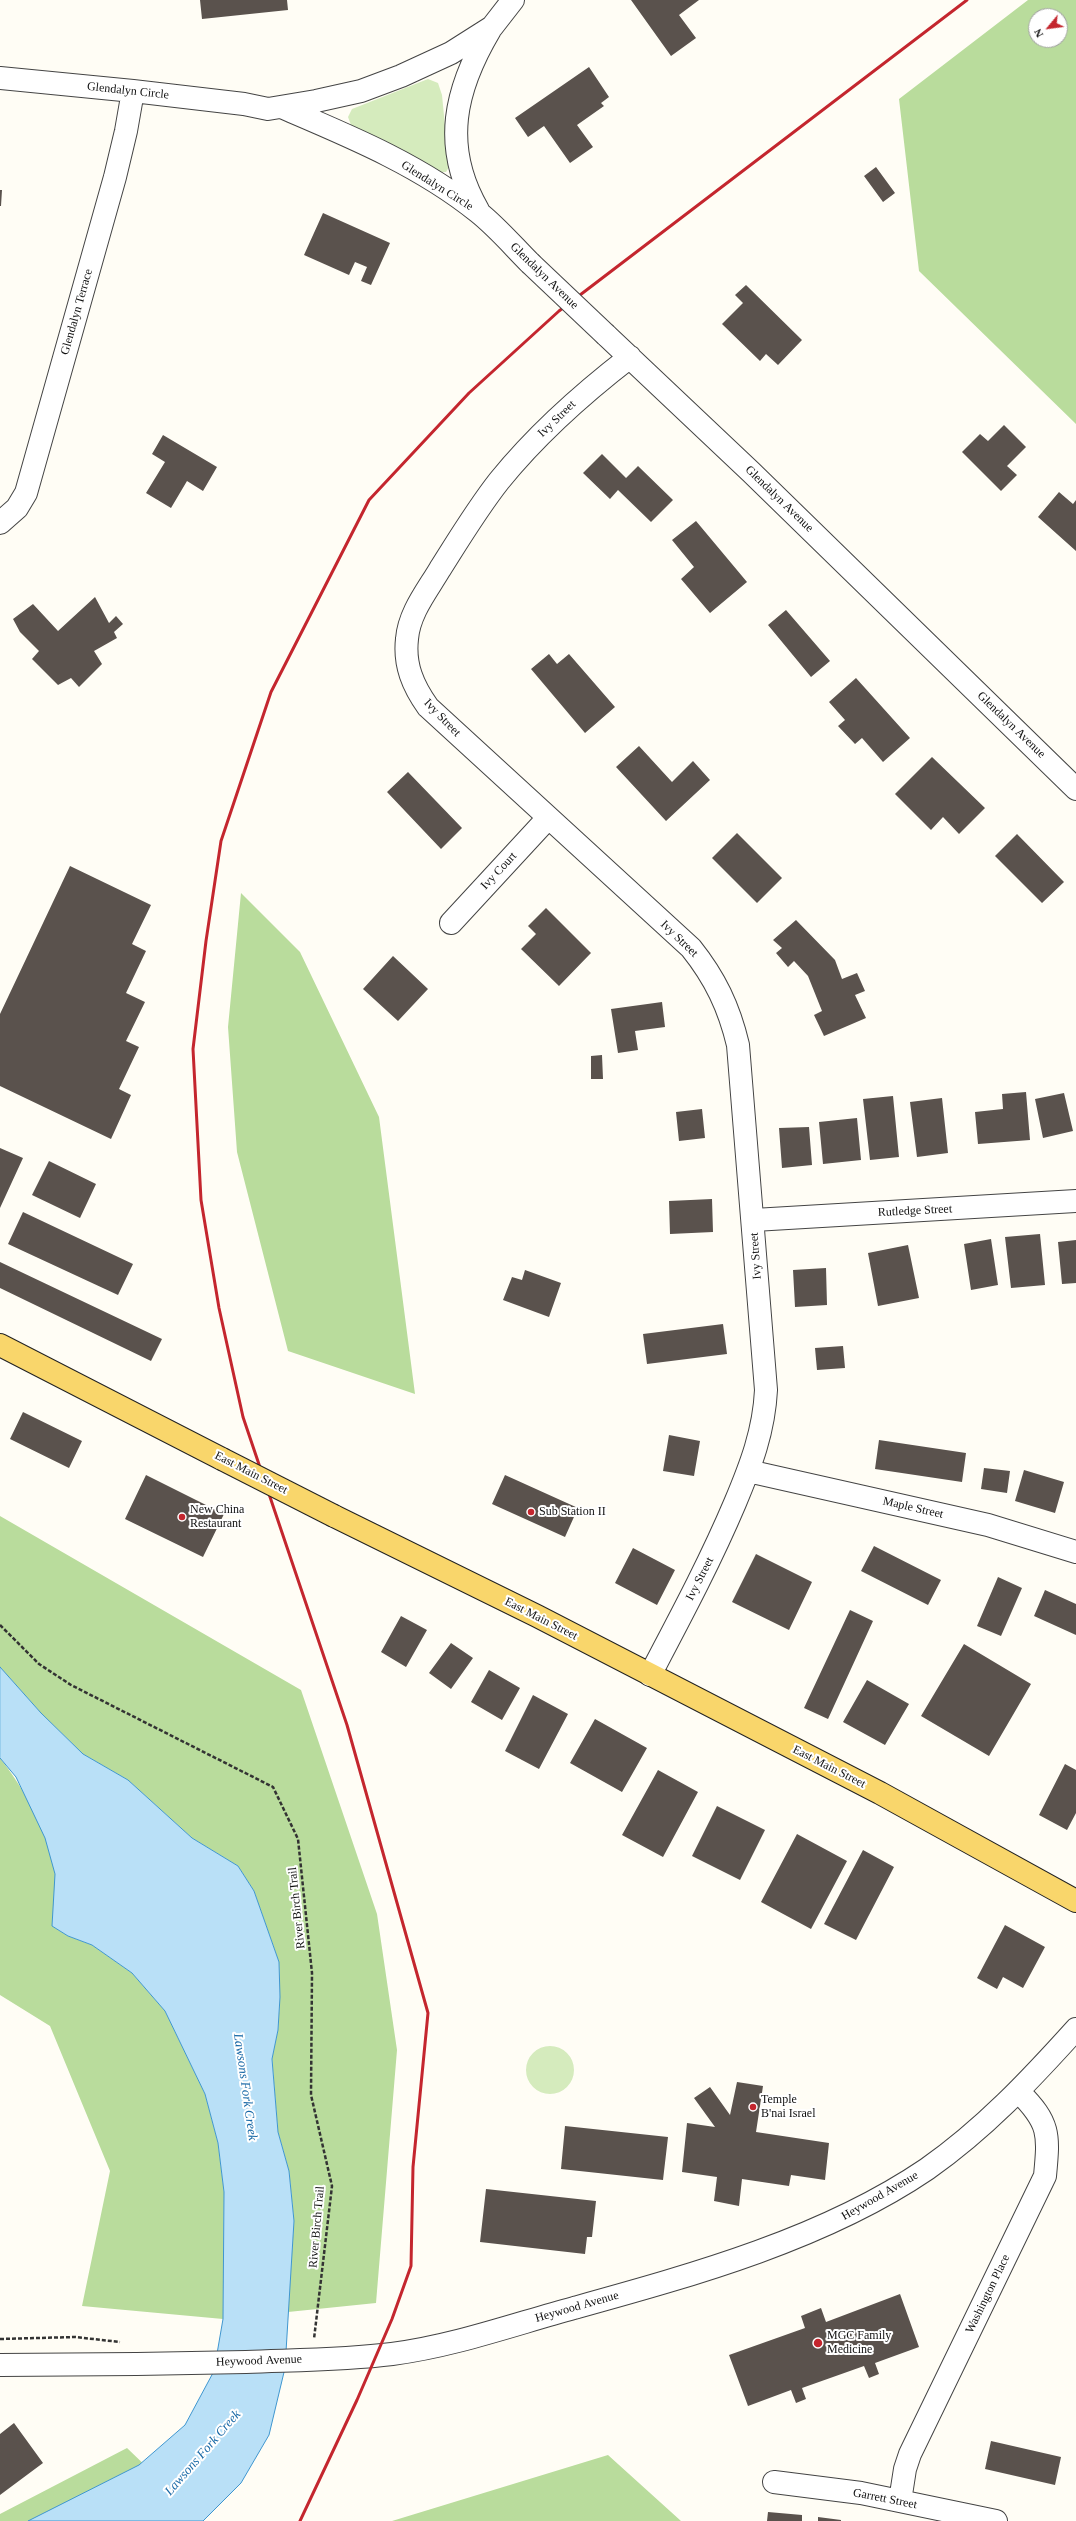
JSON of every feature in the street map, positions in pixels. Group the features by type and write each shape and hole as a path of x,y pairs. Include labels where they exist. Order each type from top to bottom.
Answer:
{"main road":[{"name":"East Main Street","path":"0,1345 880,1793 1076,1901"}],"street":[{"name":"Glendalyn Circle","path":"479,213 469,195 462,175 458,155 458,109 468,71 492,27 513,0"},
{"name":"Glendalyn Circle","path":"0,78 133,91 244,104 268,109 346,94 401,76 451,52 492,27"},
{"name":"Glendalyn Terrace","path":"0,523 17,508 26,493 115,177 126,131 133,91"},
{"name":"Glendalyn Circle","path":"280,106 350,136 408,166 479,213"},
{"name":"Glendalyn Avenue","path":"479,213 630,357 1076,789"},
{"name":"Ivy Street","path":"630,357 562,413 499,481 471,519 418,604 411,621 407,638 406,657 410,675 428,707 688,945 706,967 721,991 732,1017 738,1045 754,1220 766,1390 762,1431 748,1471 711,1560 650,1675"},
{"name":"Ivy Court","path":"451,923 548,818"},
{"name":"Rutledge Street","path":"754,1220 1076,1201"},
{"name":"Maple Street","path":"748,1471 988,1525 1076,1552"},
{"name":"Heywood Avenue","path":"0,2365 129,2365 314,2350 366,2357 440,2345 603,2300 740,2257 825,2226 878,2200 928,2168 978,2130 1019,2092 1076,2029"},
{"name":"Washington Place","path":"900,2501 905,2469 910,2454 1045,2176 1048,2140 1044,2121 1019,2092"},
{"name":"Garrett Street","path":"774,2482 861,2493 996,2521"}],"path":[{"name":"River Birch Trail","path":"0,1625 39,1664 71,1685 273,1787 298,1839 312,1973 311,2096 332,2186 314,2350"},
{"path":"0,2339 75,2337 128,2343"}],"green space":[{"path":"1028,0 1076,0 1076,424 919,271 899,99"},
{"path":"428,79 438,83 442,95 449,167 446,172 440,172 351,125 348,117 352,109"},
{"path":"241,893 300,952 379,1117 415,1394 288,1351 237,1152 228,1027"},
{"path":"0,1516 301,1690 377,1914 397,2050 376,2303 288,2312 294,2221 289,2171 278,2132 272,2058 278,2030 280,1997 279,1962 254,1891 238,1866 192,1838 128,1780 83,1754 41,1713 0,1667"},
{"path":"0,1758 18,1783 35,1813 48,1844 55,1874 52,1926 68,1936 92,1945 132,1973 165,2011 205,2094 218,2143 224,2192 223,2319 82,2306 110,2171 50,2026 0,1995"},
{"path":"550,2046 559,2048 567,2053 572,2061 574,2070 572,2079 567,2087 559,2092 550,2094 541,2092 533,2087 528,2079 526,2070 528,2061 533,2053 541,2048"},
{"path":"127,2448 203,2521 0,2521 0,2514"},
{"path":"608,2455 681,2521 392,2521"}],"water":[{"name":"Lawsons Fork Creek","path":"0,1667 41,1713 83,1754 128,1780 192,1838 238,1866 254,1891 279,1962 280,1997 278,2030 272,2059 278,2132 289,2171 294,2221 285,2368 269,2435 241,2483 203,2521 28,2521 139,2465 185,2425 214,2371 223,2319 224,2192 218,2143 205,2094 165,2011 132,1973 92,1945 68,1936 52,1926 55,1874 45,1838 16,1777 0,1758"}],"building":[{"path":"200,0 287,0 288,10 202,19"},
{"path":"631,0 699,0 679,15 696,38 671,56"},
{"path":"589,67 609,97 601,103 604,106 577,125 593,147 570,163 544,126 528,137 515,118"},
{"path":"876,167 895,193 883,202 864,176"},
{"path":"0,190 2,190 1,206 0,206"},
{"path":"323,213 390,243 371,285 361,281 367,267 355,262 349,275 304,255"},
{"path":"746,285 802,340 778,365 766,354 760,361 722,324 743,303 735,295"},
{"path":"1004,425 1026,447 1007,466 1017,475 1001,491 962,452 980,434 988,441"},
{"path":"163,435 217,467 203,491 187,481 171,508 146,493 165,462 152,454"},
{"path":"602,454 626,478 638,466 673,500 651,522 618,490 610,499 583,473"},
{"path":"1059,492 1073,504 1076,500 1076,551 1038,517"},
{"path":"696,521 747,582 710,613 681,579 694,567 672,540"},
{"path":"95,597 109,623 116,616 123,624 114,632 117,638 94,651 102,664 79,687 71,678 58,685 32,659 39,651 20,632 13,619 33,604 58,631"},
{"path":"786,610 830,661 811,677 768,625"},
{"path":"549,654 557,664 569,654 615,707 585,733 531,669"},
{"path":"856,678 910,738 883,762 862,738 855,744 838,726 845,720 829,702"},
{"path":"639,746 672,782 693,761 710,780 666,821 616,767"},
{"path":"932,757 985,808 959,834 943,817 931,830 895,794"},
{"path":"408,772 462,828 441,849 387,792"},
{"path":"737,833 782,878 757,903 712,858"},
{"path":"1017,834 1064,882 1042,903 995,856"},
{"path":"70,866 151,905 132,944 146,951 126,993 145,1002 126,1041 139,1047 119,1089 131,1095 111,1139 0,1086 0,1014"},
{"path":"546,908 591,953 559,986 521,949 536,934 528,926"},
{"path":"796,920 835,960 842,979 857,973 865,991 855,995 866,1018 824,1036 814,1015 822,1011 808,976 794,961 788,967 776,953 782,948 773,940"},
{"path":"393,956 428,989 398,1021 363,989"},
{"path":"662,1002 665,1027 635,1031 638,1050 618,1053 611,1009"},
{"path":"602,1055 603,1079 591,1079 591,1056"},
{"path":"1026,1092 1030,1140 978,1144 975,1112 1003,1109 1002,1094"},
{"path":"1064,1093 1073,1131 1043,1138 1035,1099"},
{"path":"893,1096 899,1157 870,1160 863,1099"},
{"path":"942,1098 948,1153 917,1157 910,1102"},
{"path":"702,1109 705,1138 679,1141 676,1112"},
{"path":"857,1118 861,1160 823,1164 819,1122"},
{"path":"809,1127 812,1165 782,1168 779,1128"},
{"path":"0,1148 23,1158 0,1208"},
{"path":"49,1161 96,1184 80,1218 32,1195"},
{"path":"712,1199 713,1232 670,1234 669,1201"},
{"path":"23,1212 133,1264 118,1295 8,1244"},
{"path":"1040,1234 1045,1285 1011,1288 1005,1237"},
{"path":"991,1239 998,1285 971,1290 964,1244"},
{"path":"1076,1240 1076,1283 1062,1284 1058,1242"},
{"path":"908,1245 919,1298 878,1306 868,1253"},
{"path":"0,1262 162,1339 151,1361 0,1288"},
{"path":"826,1268 827,1305 795,1307 793,1270"},
{"path":"525,1270 561,1283 549,1317 503,1300 512,1277 522,1280"},
{"path":"723,1324 727,1354 647,1364 643,1334"},
{"path":"843,1346 845,1368 817,1370 815,1348"},
{"path":"23,1412 82,1441 69,1468 10,1439"},
{"path":"669,1435 700,1441 694,1476 663,1471"},
{"path":"879,1440 966,1453 962,1482 875,1469"},
{"path":"984,1468 1010,1471 1007,1493 981,1489"},
{"path":"1024,1470 1064,1482 1055,1513 1015,1501"},
{"path":"146,1475 224,1514 203,1557 125,1519"},
{"path":"505,1475 578,1508 565,1537 492,1504"},
{"path":"874,1546 941,1580 928,1605 861,1571"},
{"path":"633,1548 675,1570 657,1605 615,1583"},
{"path":"756,1554 812,1582 789,1630 732,1602"},
{"path":"998,1577 1022,1588 1001,1636 977,1626"},
{"path":"1045,1590 1076,1604 1076,1635 1034,1616"},
{"path":"850,1610 873,1621 828,1719 804,1708"},
{"path":"401,1616 427,1630 406,1667 381,1652"},
{"path":"451,1643 473,1658 451,1689 429,1673"},
{"path":"964,1644 1031,1684 989,1756 921,1716"},
{"path":"489,1670 520,1688 502,1720 471,1702"},
{"path":"867,1680 909,1704 885,1745 843,1722"},
{"path":"533,1695 568,1714 539,1769 505,1751"},
{"path":"595,1719 647,1748 622,1792 570,1763"},
{"path":"1065,1764 1076,1770 1076,1813 1067,1830 1039,1815"},
{"path":"658,1770 698,1792 663,1857 622,1835"},
{"path":"717,1806 765,1830 740,1880 692,1856"},
{"path":"797,1834 847,1861 811,1929 761,1902"},
{"path":"863,1850 894,1867 856,1940 824,1924"},
{"path":"1005,1925 1045,1947 1023,1988 1003,1977 997,1989 977,1978"},
{"path":"737,2082 763,2086 756,2132 829,2143 825,2180 791,2175 789,2186 742,2179 739,2206 714,2201 717,2177 682,2172 687,2123 715,2127 694,2098 710,2087 730,2115"},
{"path":"565,2126 668,2137 663,2180 561,2169"},
{"path":"486,2189 596,2201 592,2237 587,2237 585,2254 480,2242"},
{"path":"900,2294 919,2347 875,2363 879,2374 869,2378 864,2366 802,2388 806,2399 796,2403 791,2390 748,2406 729,2355 805,2328 801,2316 821,2308 826,2322"},
{"path":"14,2423 43,2463 0,2495 0,2434"},
{"path":"991,2441 1061,2457 1055,2485 985,2469"},
{"path":"768,2512 802,2515 802,2521 767,2521"},
{"path":"818,2517 841,2520 841,2521 818,2521"}],"railway":[{"path":"300,2521 357,2400 392,2319 411,2266 413,2167 428,2013 347,1725 243,1417 219,1308 201,1200 193,1049 206,941 221,841 271,692 369,500 469,393 559,311 967,0"}],"place":[{"name":"Sub Station II","path":"531,1512"},
{"name":"New China Restaurant","path":"182,1517"},
{"name":"Temple B'nai Israel","path":"753,2107"},
{"name":"MGC Family Medicine","path":"818,2343"}]}
